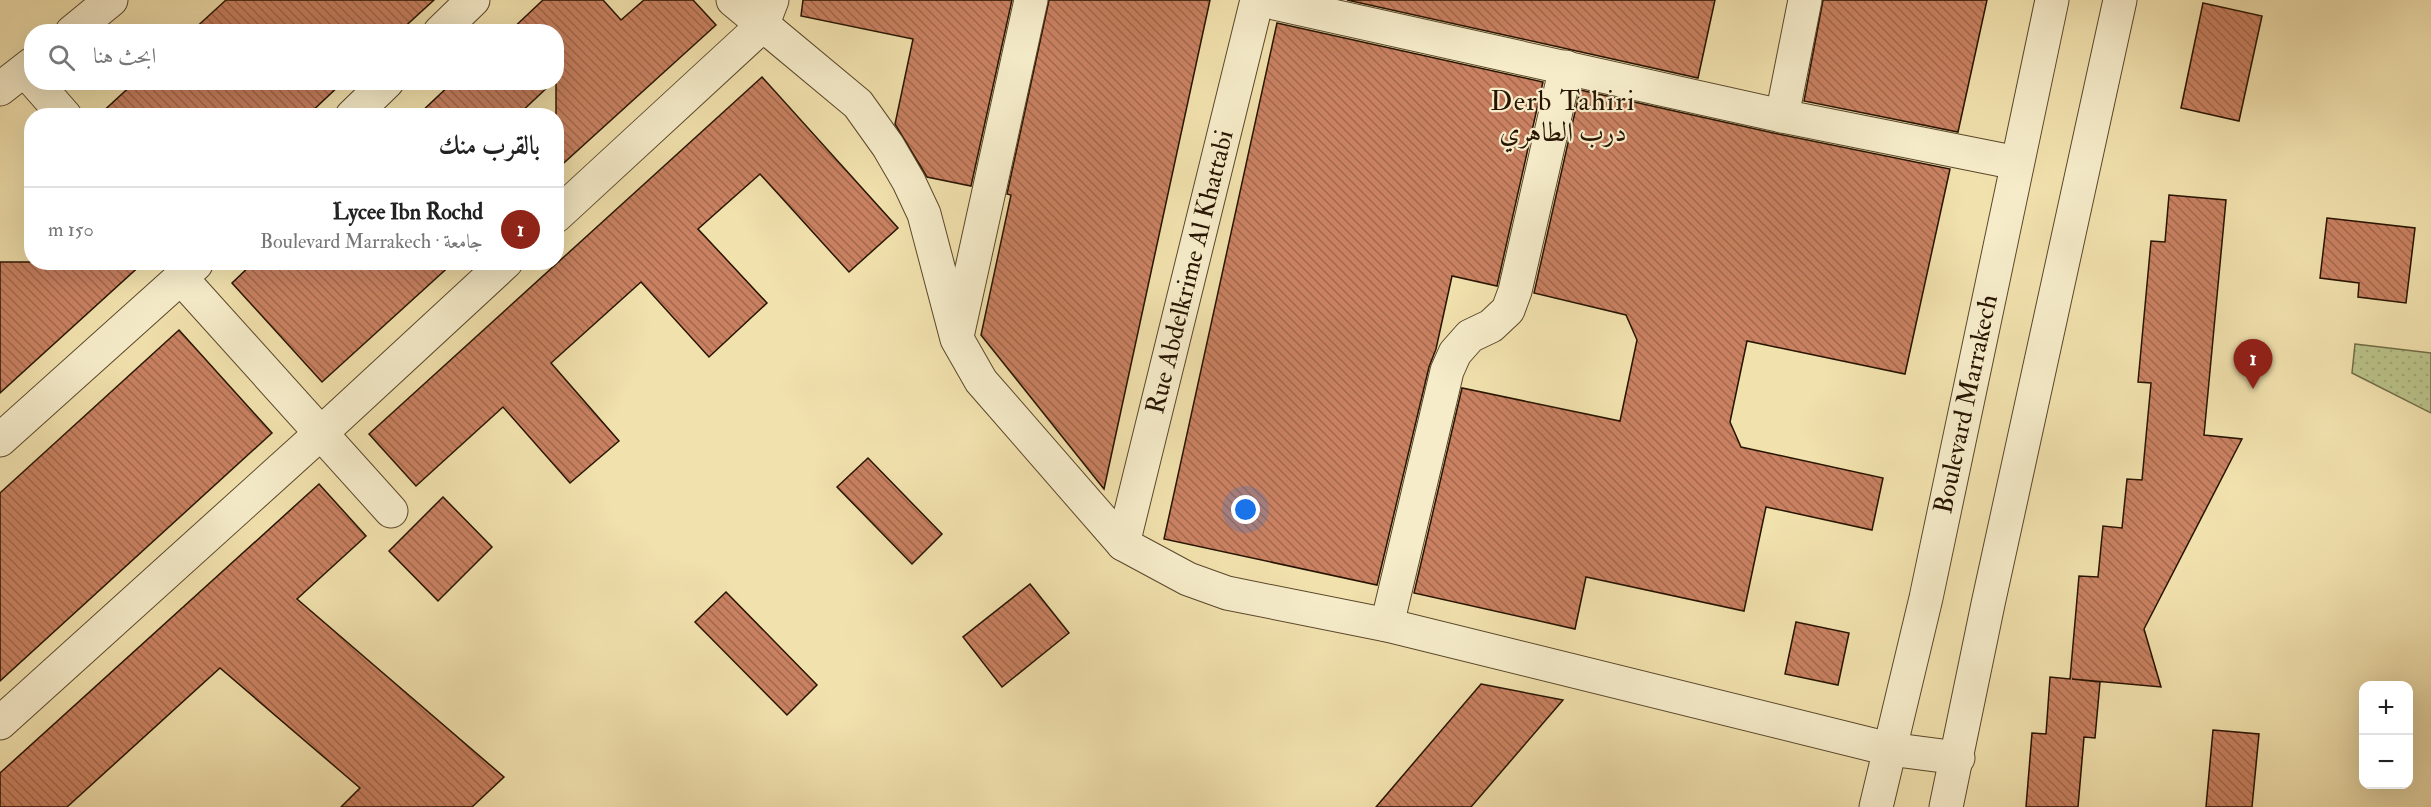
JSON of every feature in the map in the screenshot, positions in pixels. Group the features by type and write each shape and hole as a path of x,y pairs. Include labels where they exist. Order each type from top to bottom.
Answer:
{"street":[{"path":"82,24 111,0"},
{"path":"448,24 473,0"},
{"path":"733,0 767,13 858,104 888,146 924,214 957,339 981,381 1123,544 1188,579 1227,593 1387,626 1889,749 1958,758"},
{"path":"957,339 1031,0"},
{"name":"Rue Abdelkrime Al Khattabi","path":"1123,544 1257,0"},
{"path":"1261,0 1782,116 2017,163"},
{"path":"1782,116 1805,0"},
{"name":"Boulevard Marrakech","path":"1876,807 1926,598 2052,0"},
{"path":"1946,807 2120,0"},
{"path":"564,208 767,13"},
{"path":"1387,626 1448,371 1455,353 1470,336 1491,326 1508,310 1515,291 1566,67"},
{"path":"33,90 55,108"},
{"path":"360,108 379,90"},
{"path":"0,440 190,270"},
{"path":"195,270 321,433 391,511"},
{"path":"0,723 497,270"}],"green space":[{"path":"2355,344 2431,353 2431,413 2352,373"}],"building":[{"path":"226,0 434,0 408,24 200,24"},
{"path":"543,0 603,0 621,20 644,0 693,0 716,25 564,163 564,108 556,108 556,90 564,90 564,24 518,24"},
{"path":"803,0 1012,0 971,186 927,177 895,124 913,39 801,16"},
{"path":"1049,0 1210,0 1104,489 981,335 1011,195 1007,194"},
{"path":"1347,0 1715,0 1698,78"},
{"path":"1823,0 1987,0 1958,132 1804,101"},
{"path":"2203,3 2262,16 2239,121 2181,108"},
{"path":"1277,23 1543,82 1497,286 1452,276 1377,585 1164,539"},
{"path":"762,77 898,228 849,272 760,174 698,229 767,303 709,357 641,282 551,363 619,441 570,483 503,407 416,486 369,434 550,270 564,270 564,257"},
{"path":"126,90 335,90 315,108 107,108"},
{"path":"445,90 545,90 525,108 425,108"},
{"path":"1580,90 1950,169 1905,374 1747,341 1730,422 1741,447 1883,478 1872,530 1766,507 1744,611 1586,577 1575,629 1414,593 1462,388 1620,421 1637,340 1626,315 1534,293"},
{"path":"2169,195 2226,200 2204,435 2242,439 2144,629 2161,687 2072,679 2100,682 2095,738 2084,737 2078,807 2026,807 2032,733 2046,734 2050,677 2070,679 2079,576 2098,577 2103,526 2122,528 2127,479 2142,480 2151,383 2138,382 2151,241 2165,242"},
{"path":"2327,218 2415,228 2406,303 2358,297 2359,283 2320,278"},
{"path":"0,262 24,262 24,270 135,270 0,393"},
{"path":"246,270 445,270 322,382 232,283"},
{"path":"179,330 272,433 0,681 0,493"},
{"path":"868,458 942,534 912,564 837,487"},
{"path":"319,484 366,536 297,599 504,777 472,807 341,807 360,788 220,668 67,807 0,807 0,773"},
{"path":"443,497 492,547 438,601 389,551"},
{"path":"1030,584 1069,633 1002,687 963,637"},
{"path":"726,592 817,685 787,715 695,622"},
{"path":"1796,622 1849,633 1838,685 1785,674"},
{"path":"1481,684 1563,700 1471,807 1376,807"},
{"path":"2213,730 2259,734 2252,807 2206,807"}],"place":[{"name":"Lycee Ibn Rochd","path":"2253,389"}],"district":[{"name":"Derb Tahiri درب الطاهري","path":"1563,116"}]}
